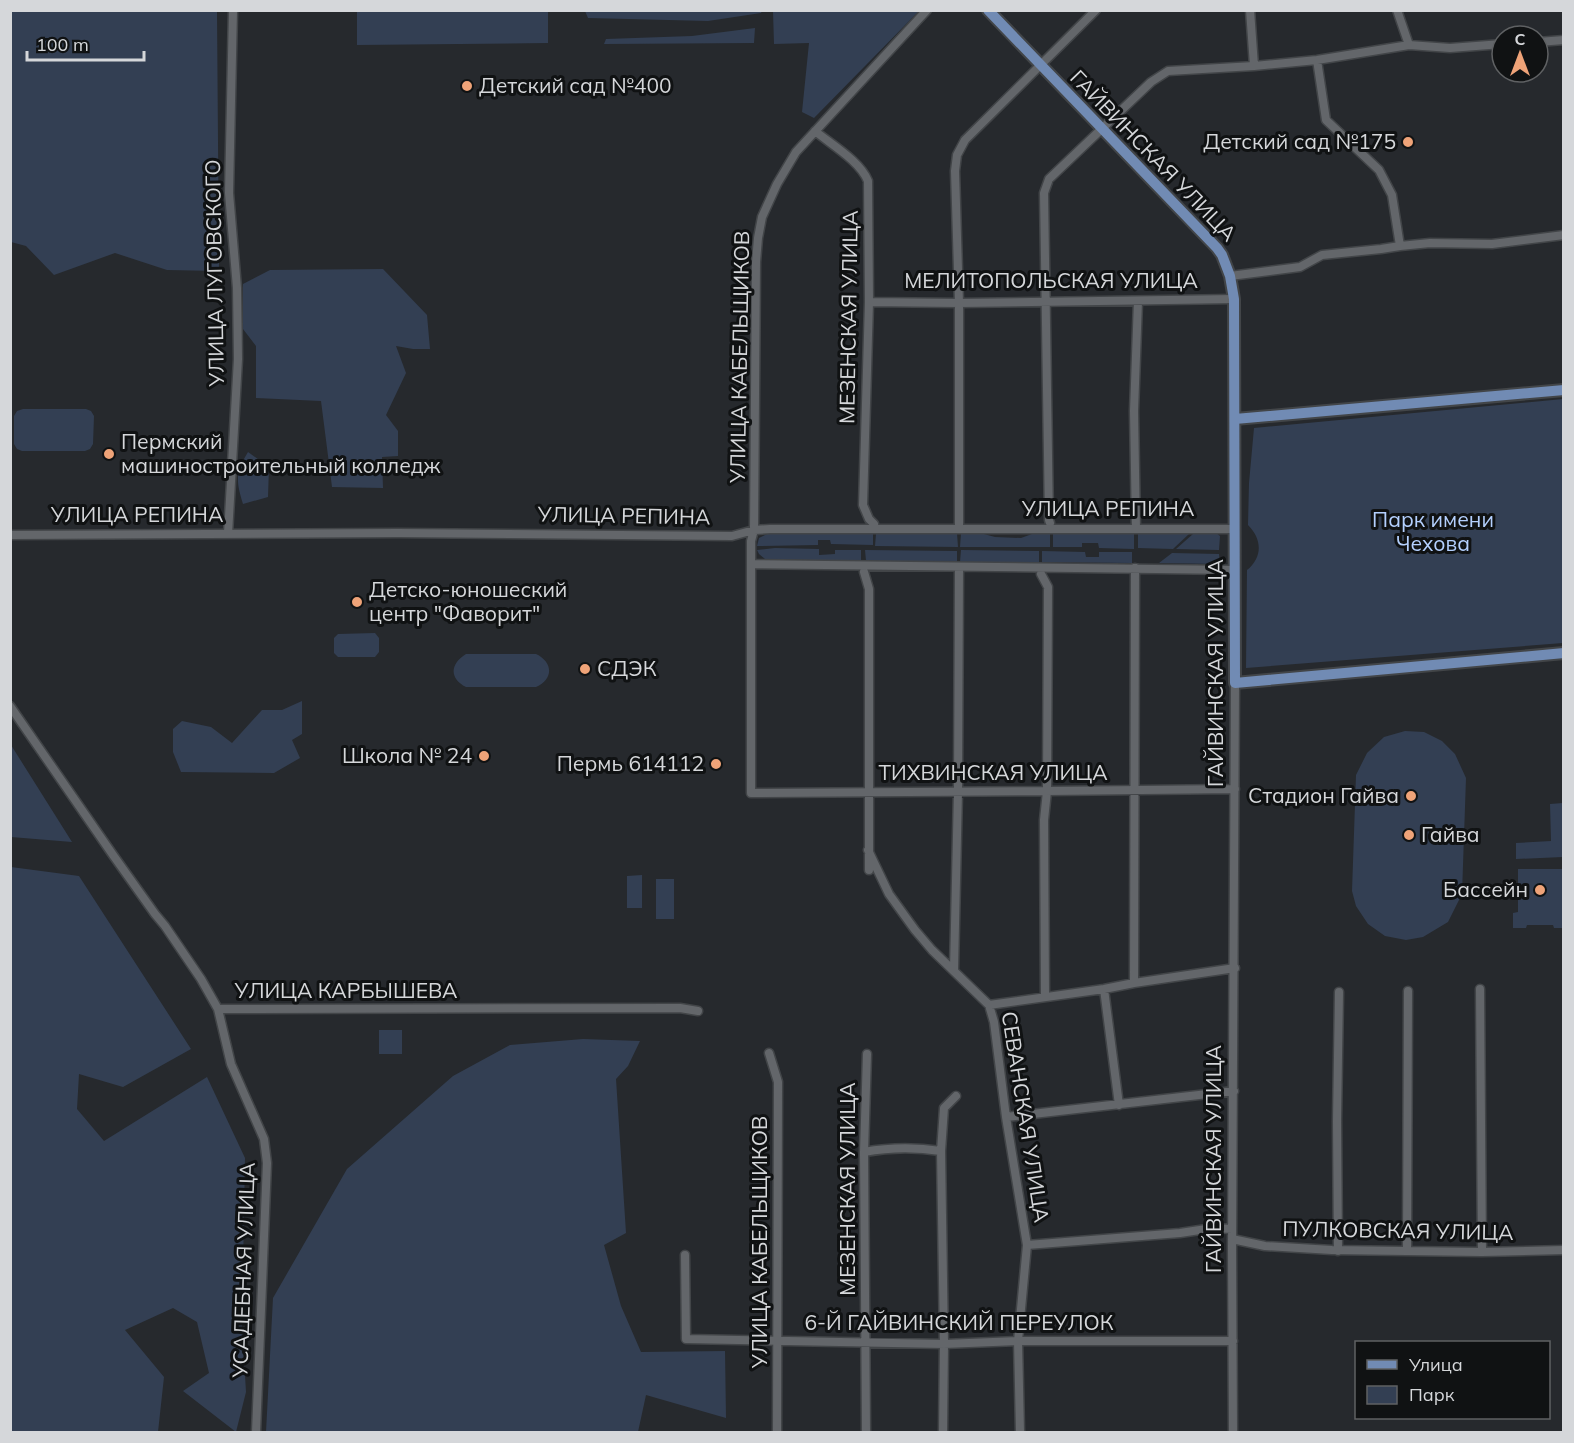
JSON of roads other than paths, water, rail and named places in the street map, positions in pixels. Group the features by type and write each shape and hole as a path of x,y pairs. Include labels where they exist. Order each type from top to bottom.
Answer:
{"main road":[{"name":"ГАЙВИНСКАЯ УЛИЦА","path":"988,10 1217,248 1230,276 1234,299 1235,682"},
{"path":"1235,419 1563,390"},
{"path":"1235,682 1563,653"}],"street":[{"name":"УЛИЦА ЛУГОВСКОГО","path":"228,534 238,359 237,288 229,193 233,10"},
{"name":"УЛИЦА КАБЕЛЬЩИКОВ","path":"751,793 751,541 754,530 755,300 758,238 762,217 777,184 796,152 927,10"},
{"path":"958,529 959,303 955,171 957,154 965,140 1096,10"},
{"path":"1250,10 1254,66"},
{"path":"1397,10 1409,45"},
{"path":"1050,524 1044,193 1049,179 1151,82 1168,71 1317,60 1409,45 1449,48 1490,45"},
{"path":"1317,60 1326,120 1379,170 1392,195 1400,246"},
{"name":"МЕЗЕНСКАЯ УЛИЦА","path":"815,131 865,172 868,181 869,302 863,505 869,519 874,524"},
{"path":"1230,276 1300,267 1322,255 1430,243 1492,244 1563,235"},
{"name":"МЕЛИТОПОЛЬСКАЯ УЛИЦА","path":"869,302 1234,299"},
{"path":"1136,528 1134,411 1138,301"},
{"name":"УЛИЦА РЕПИНА","path":"10,535 398,533 732,536 754,530 1235,529"},
{"path":"732,536 751,548"},
{"path":"751,564 1235,570"},
{"path":"954,969 959,567"},
{"path":"1134,983 1136,568"},
{"path":"864,572 869,589 869,870"},
{"path":"1041,574 1048,587 1047,791 1044,820 1046,996"},
{"name":"ГАЙВИНСКАЯ УЛИЦА","path":"1233,1432 1235,682"},
{"name":"УЛИЦА КАРБЫШЕВА","path":"10,706 112,855 165,926 201,979 218,1009 680,1008 698,1011"},
{"name":"ТИХВИНСКАЯ УЛИЦА","path":"751,793 1235,789"},
{"name":"СЕВАНСКАЯ УЛИЦА","path":"868,850 889,894 900,910 932,950 989,1005 994,1022 1006,1117 1027,1245 1018,1341 1020,1432"},
{"path":"989,1005 1235,968"},
{"path":"1104,989 1119,1105"},
{"path":"1480,989 1482,1252"},
{"path":"1407,1251 1408,991"},
{"path":"1338,1251 1339,992"},
{"name":"УСАДЕБНАЯ УЛИЦА","path":"218,1009 231,1064 264,1139 267,1163 256,1432"},
{"name":"УЛИЦА КАБЕЛЬЩИКОВ","path":"769,1053 778,1082 777,1432"},
{"name":"МЕЗЕНСКАЯ УЛИЦА","path":"866,1432 864,1152 867,1054"},
{"path":"1006,1117 1234,1091"},
{"path":"943,1432 941,1151 944,1108 956,1096"},
{"path":"864,1152 888,1148 941,1151"},
{"path":"1027,1245 1180,1233 1213,1228 1233,1229"},
{"name":"ПУЛКОВСКАЯ УЛИЦА","path":"1232,1239 1265,1246 1338,1251 1563,1251"},
{"name":"6-Й ГАЙВИНСКИЙ ПЕРЕУЛОК","path":"685,1255 686,1339 944,1344 1018,1341 1233,1341"}],"place":[{"name":"Детский сад №400","path":"467,86"},
{"name":"Детский сад №175","path":"1408,142"},
{"name":"Пермский машиностроительный колледж","path":"109,454"},
{"name":"Детско-юношеский центр \"Фаворит\"","path":"357,602"},
{"name":"СДЭК","path":"585,669"},
{"name":"Школа № 24","path":"484,756"},
{"name":"Пермь 614112","path":"716,764"},
{"name":"Стадион Гайва","path":"1411,796"},
{"name":"Гайва","path":"1409,835"},
{"name":"Бассейн","path":"1540,890"}],"park label":[{"name":"Парк имени Чехова","path":"1433,532"}]}
